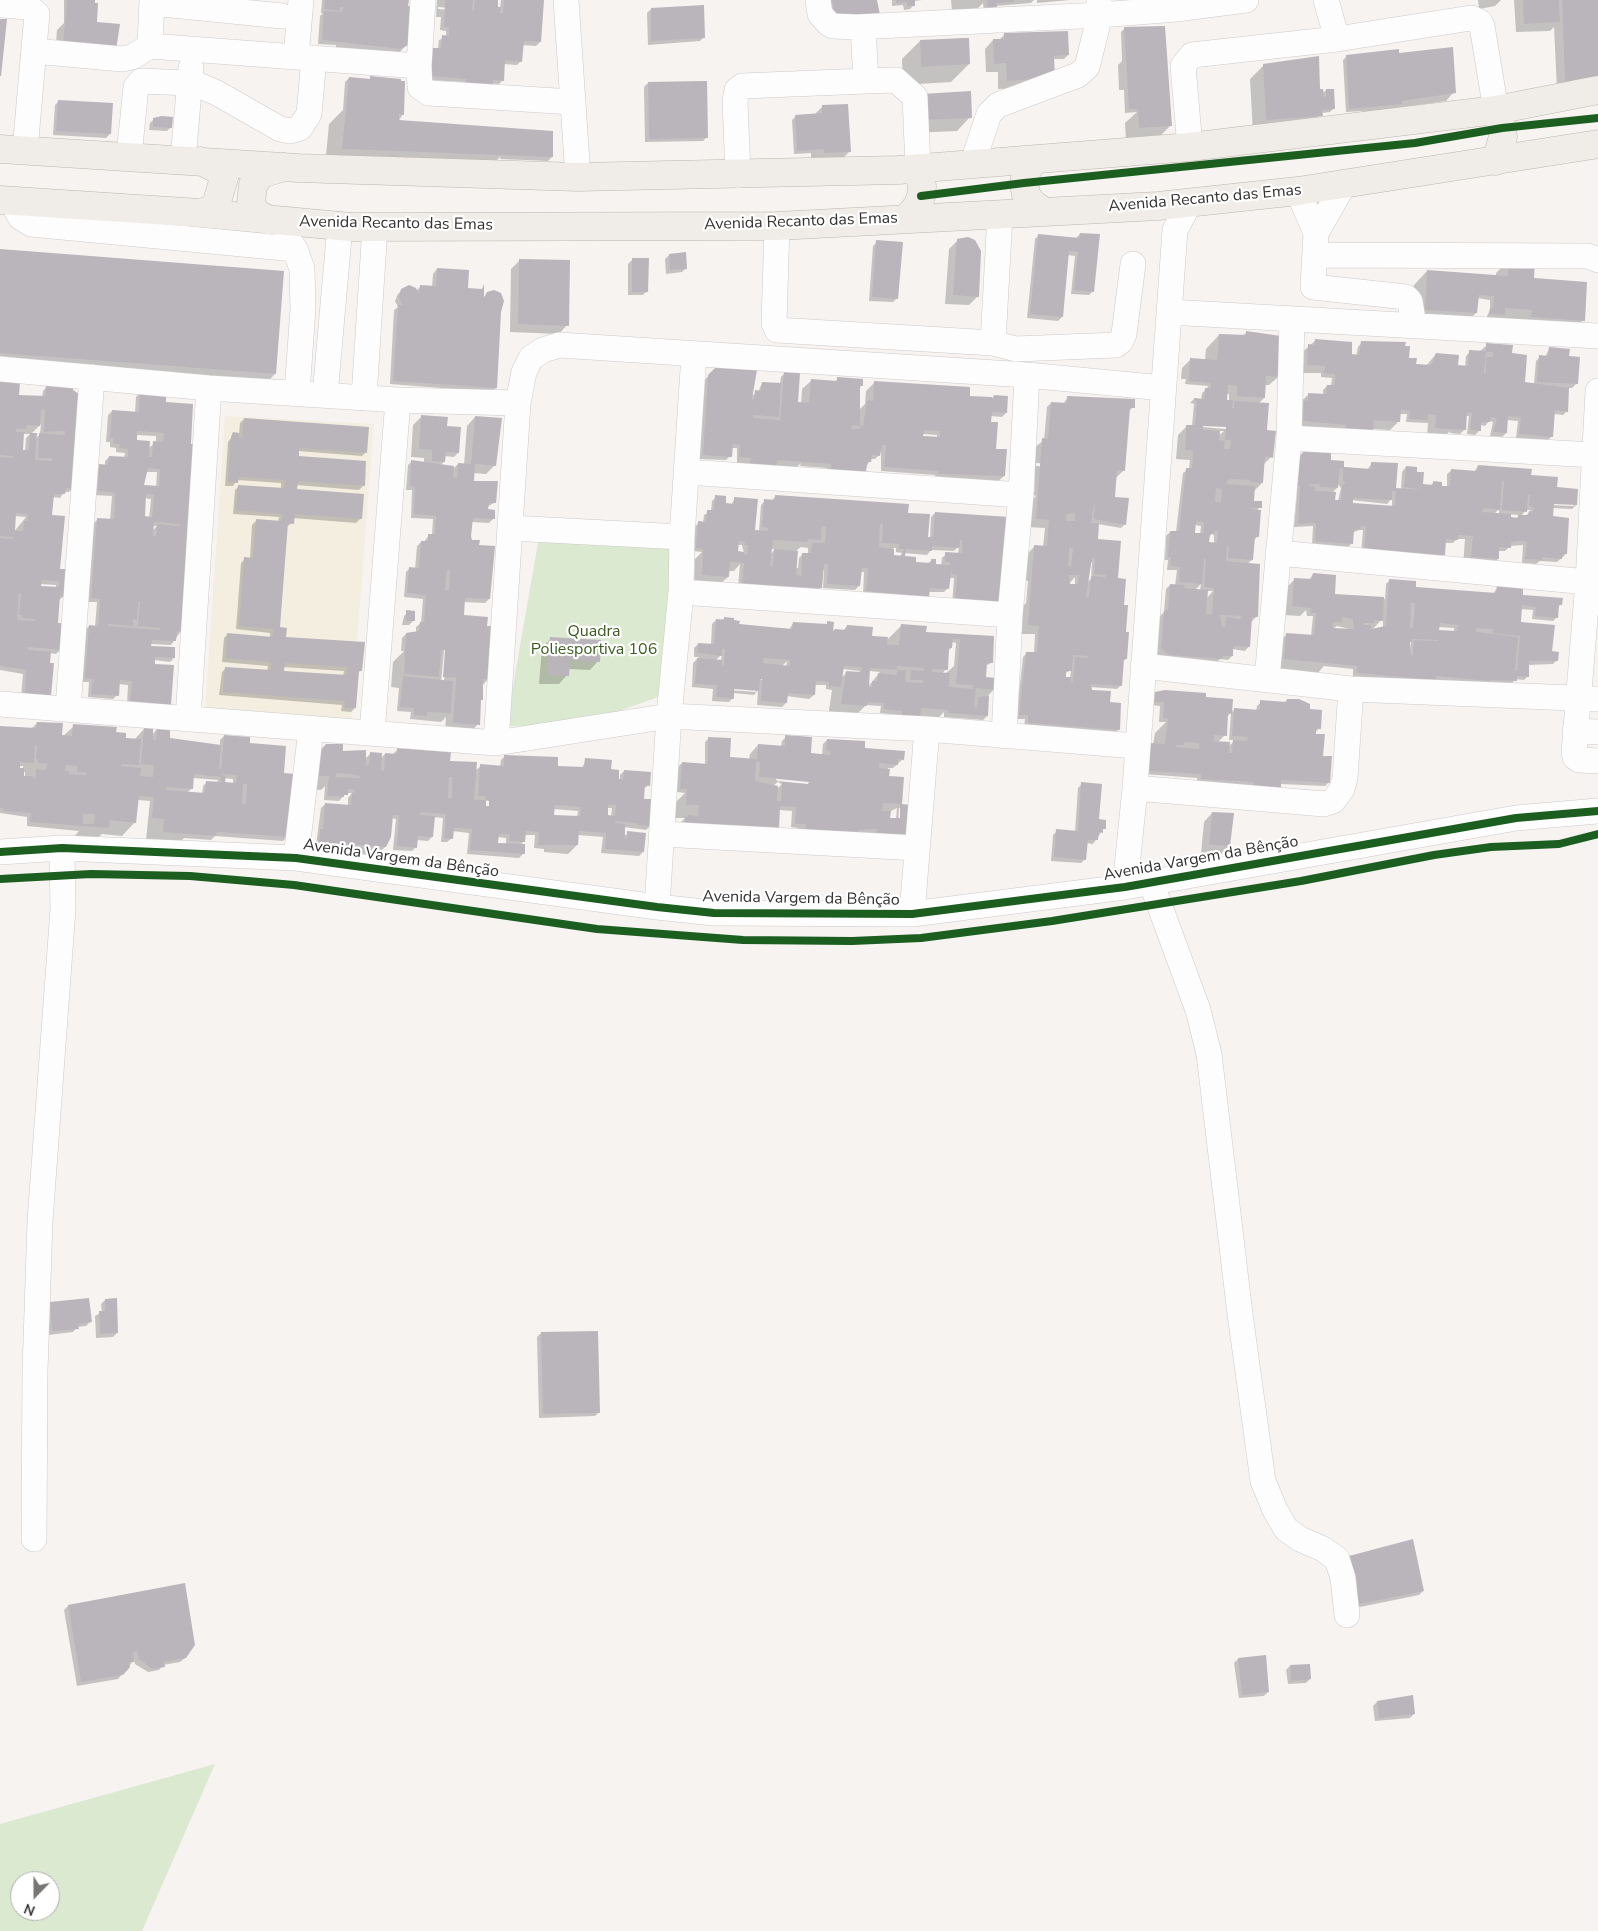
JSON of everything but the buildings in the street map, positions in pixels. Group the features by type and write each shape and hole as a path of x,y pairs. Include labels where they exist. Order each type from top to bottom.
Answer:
{"main road":[{"path":"12,150 284,167 578,177 738,175 972,165 1190,147 1496,110 1598,90"},
{"path":"1496,110 1503,137 1496,161"},
{"name":"Avenida Recanto das Emas","path":"6,200 200,213 340,226 777,226 1158,206 1298,191 1598,144"},
{"path":"192,160 219,170 224,178 216,205 213,209 200,213"},
{"path":"1035,160 1027,170 1024,182 1025,189 1034,205 1045,212"},
{"path":"271,221 256,213 254,209 252,203 253,185 261,174 284,167"},
{"path":"907,218 918,205 921,196 922,186 918,168"}],"street":[{"path":"296,57 301,0"},
{"path":"423,0 418,83 424,91 429,93 572,102"},
{"path":"566,0 578,177"},
{"path":"818,0 820,14 828,23 833,26 863,27 1100,7 1176,9 1246,0"},
{"path":"1326,0 1337,39"},
{"path":"129,156 136,87 141,81 190,83 217,93 280,129 290,131 300,128 309,114 283,8 152,1 150,46"},
{"path":"0,5 28,7 35,11 37,18 34,51 12,150"},
{"path":"972,165 989,114 998,105 1078,75 1087,67 1100,7"},
{"path":"1190,147 1183,66 1187,58 1192,55 1337,39 1475,19 1482,26 1496,110"},
{"path":"863,27 866,81"},
{"path":"34,51 122,59 132,57 150,46 419,66"},
{"path":"192,160 190,83 193,50"},
{"path":"738,175 735,101 737,90 742,86 866,81 896,80 915,97 918,168"},
{"path":"1344,184 1316,244 1313,287 1406,297 1410,301 1414,326"},
{"path":"1298,191 1316,244"},
{"path":"6,200 20,217 31,224 295,249"},
{"path":"1125,887 1175,230 1190,202"},
{"path":"1158,206 1175,230"},
{"path":"993,342 1000,214"},
{"path":"271,221 295,249 302,269 303,301 297,393"},
{"path":"325,395 340,226"},
{"path":"777,226 774,323 777,330 993,342 1016,349 1116,345 1121,341 1124,334 1132,264"},
{"path":"364,397 375,227"},
{"path":"1316,244 1588,256 1598,260"},
{"path":"1169,312 1598,336"},
{"path":"1267,679 1288,438 1292,320"},
{"path":"882,337 882,366"},
{"path":"496,743 518,403 524,372 531,358 543,350 559,345 1027,375 1163,388"},
{"path":"657,907 669,716 681,592 682,537 694,354"},
{"path":"0,370 92,376 209,388 398,400 518,403"},
{"path":"1004,736 1010,616 1021,495 1027,375"},
{"path":"68,709 92,376"},
{"path":"188,719 209,388"},
{"path":"1598,391 1588,582 1588,698 1586,732 1575,758 1598,761"},
{"path":"372,733 398,400"},
{"path":"1288,438 1594,456"},
{"path":"687,472 1021,495"},
{"path":"511,528 682,537"},
{"path":"1278,553 1588,582"},
{"path":"681,592 1010,616"},
{"path":"1143,666 1351,689 1588,698"},
{"path":"1134,788 1324,804 1333,801 1342,789 1345,778 1351,689"},
{"path":"0,704 496,743 669,716 927,729 1136,746"},
{"path":"296,858 311,729"},
{"path":"912,914 927,729"},
{"name":"Avenida Vargem da Bênção","path":"0,852 62,848 296,858 714,913 912,914 1125,887 1516,818 1598,811"},
{"path":"662,834 917,848"},
{"path":"34,1539 35,1371 40,1221 63,908 62,848"},
{"path":"1151,882 1198,1010 1209,1054 1240,1314 1263,1481 1275,1510 1286,1529 1300,1540 1323,1549 1337,1560 1344,1578 1347,1615"}],"shaded area":[{"path":"225,416 374,424 351,719 205,710"}],"green space":[{"name":"Quadra Poliesportiva 106","path":"539,537 674,545 661,696 577,726 506,726"},
{"path":"215,1764 142,1931 0,1931 0,1824"}],"cycle path":[{"path":"921,196 1024,183 1415,143 1502,128 1598,118"},
{"path":"0,852 62,848 296,858 714,913 912,914 1125,887 1516,818 1598,811"},
{"path":"0,879 91,874 190,876 294,885 597,929 743,940 852,941 921,938 1052,921 1301,881 1434,855 1491,847 1559,844 1598,834"}]}
